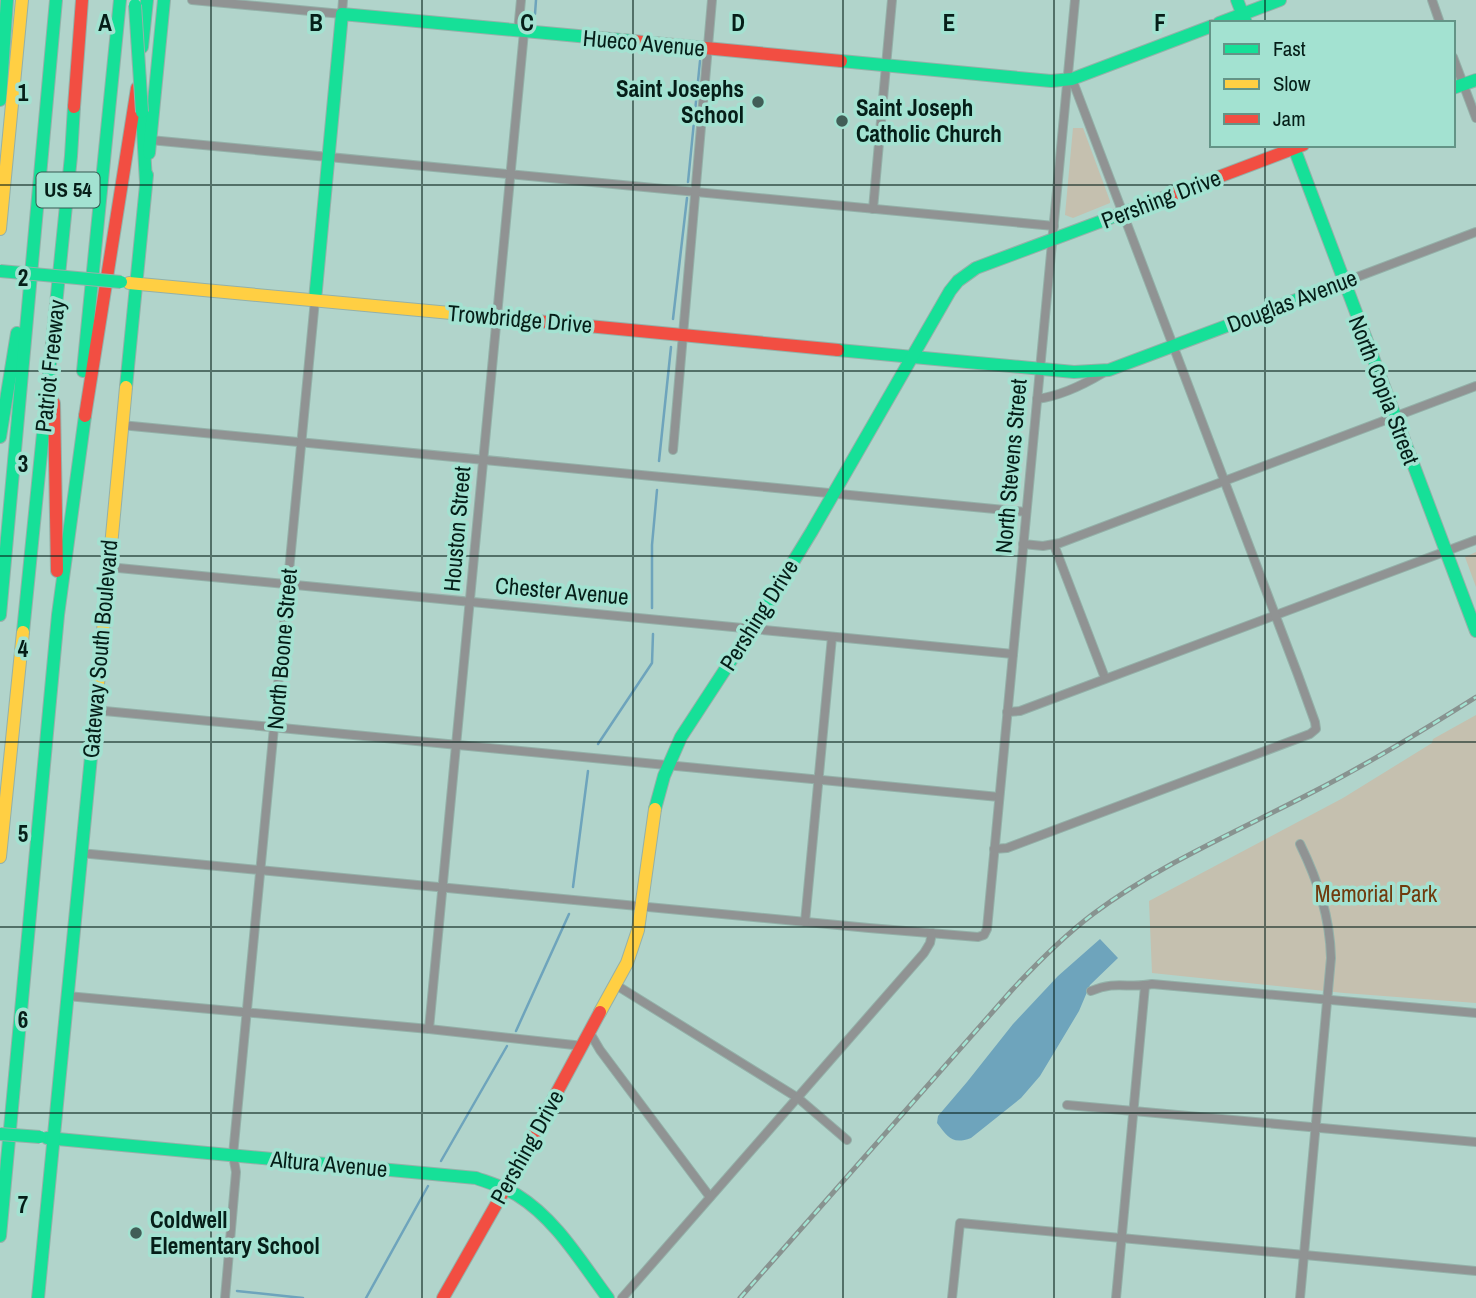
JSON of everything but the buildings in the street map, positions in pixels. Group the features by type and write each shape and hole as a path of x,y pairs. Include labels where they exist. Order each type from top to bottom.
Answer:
{"main road":[{"path":"0,100 7,0"},
{"path":"0,229 22,0"},
{"name":"Patriot Freeway","path":"0,615 56,0"},
{"name":"Patriot Freeway","path":"0,857 71,156 82,0"},
{"path":"71,512 120,0"},
{"name":"Gateway South Boulevard","path":"38,1298 164,0"},
{"path":"1237,0 1244,18 1280,0"},
{"path":"0,1236 58,615 89,384 132,128 139,2"},
{"path":"139,2 146,182"},
{"name":"Hueco Avenue","path":"342,14 1051,81 1070,79 1210,27"},
{"name":"North Boone Street","path":"315,300 342,14"},
{"name":"Pershing Drive","path":"443,1298 590,1033 633,948 642,906 656,801 667,765 681,737 834,493 950,291 958,281 976,268 1053,233 1123,213 1293,147"},
{"name":"North Copia Street","path":"1296,147 1344,282 1476,631"},
{"path":"0,437 18,325 30,205 39,184"},
{"name":"Trowbridge Drive","path":"0,271 1040,368"},
{"name":"Douglas Avenue","path":"1040,368 1074,372 1109,370 1344,282"},
{"path":"49,380 54,398 58,615"},
{"name":"Altura Avenue","path":"0,1133 489,1181 531,1204 562,1237 608,1298"}],"street":[{"name":"Hueco Avenue","path":"192,0 342,14"},
{"name":"North Boone Street","path":"342,14 343,0"},
{"name":"Houston Street","path":"429,1029 510,174 521,0"},
{"path":"673,450 712,0"},
{"path":"873,209 892,0"},
{"name":"North Stevens Street","path":"932,933 978,937 985,935 987,929 1070,79 1075,0"},
{"path":"1432,0 1439,21"},
{"path":"1455,62 1476,118"},
{"path":"994,849 1007,848 1310,734 1316,729 1174,346 1070,79"},
{"path":"150,140 873,209 1053,233"},
{"name":"Douglas Avenue","path":"1344,282 1476,232"},
{"name":"North Boone Street","path":"225,1298 236,1172 233,1155 315,300"},
{"name":"Douglas Avenue","path":"1037,399 1082,385 1109,370"},
{"path":"1023,544 1054,545 1476,386"},
{"path":"121,425 1026,512"},
{"path":"1007,712 1020,711 1476,540"},
{"path":"1054,545 1105,678"},
{"name":"Chester Avenue","path":"108,567 1013,654"},
{"path":"804,922 832,637"},
{"path":"94,710 999,797"},
{"path":"1300,844 1311,867 1327,916 1331,939 1300,1298"},
{"path":"80,853 932,933 925,954 622,1298"},
{"path":"1091,991 1112,984 1152,984 1476,1013"},
{"path":"616,985 798,1098 847,1140"},
{"path":"1116,1298 1145,986"},
{"path":"67,996 583,1045"},
{"path":"590,1033 710,1197"},
{"path":"1067,1105 1476,1142"},
{"path":"952,1298 960,1223 1476,1271"}],"green space":[{"path":"1073,128 1083,128 1110,203 1073,218 1065,215"},
{"path":"1476,552 1476,587 1465,557"},
{"name":"Memorial Park","path":"1476,715 1476,1003 1344,993 1152,973 1149,901 1343,798 1432,743 1433,739"}],"water":[{"path":"1100,939 1118,958 1090,985 1079,1011 1040,1076 1021,1098 971,1138 959,1141 951,1138 937,1123 938,1116 1013,1024 1058,976"}],"waterway":[{"path":"535,14 536,0"},
{"path":"688,182 700,61"},
{"path":"673,319 687,198"},
{"path":"659,461 671,347"},
{"path":"652,608 652,545 657,490"},
{"path":"598,744 652,663 653,634"},
{"path":"573,887 588,771"},
{"path":"516,1031 569,914"},
{"path":"441,1161 507,1046"},
{"path":"366,1298 428,1186"},
{"path":"237,1291 303,1298"}],"railway":[{"path":"740,1298 1012,990 1082,922 1145,879 1353,771 1476,697"}],"traffic: fast":[{"path":"0,100 7,0"},
{"path":"0,615 56,0"},
{"path":"83,371 120,0"},
{"path":"142,47 147,0"},
{"path":"149,153 164,0"},
{"path":"1237,0 1245,21"},
{"path":"1224,21 1280,0"},
{"path":"135,5 142,112"},
{"path":"315,300 342,14 632,41"},
{"path":"841,61 1051,81 1072,79 1210,27"},
{"path":"1455,87 1476,80"},
{"path":"23,632 74,107"},
{"path":"142,112 146,182"},
{"path":"1294,147 1476,631"},
{"path":"126,387 147,175"},
{"path":"655,809 664,776 681,737 812,531 950,291 958,281 976,268 1118,215"},
{"path":"0,271 121,282"},
{"path":"838,350 1074,372 1109,370 1344,282"},
{"path":"0,437 17,333"},
{"path":"0,1236 58,615 85,416"},
{"path":"38,1298 95,716"},
{"path":"0,1134 40,1137"},
{"path":"47,1138 476,1178 512,1192 544,1216 567,1242 608,1298"}],"traffic: slow":[{"path":"0,229 22,0"},
{"path":"129,283 536,321"},
{"path":"95,716 126,387"},
{"path":"0,857 23,632"},
{"path":"600,1012 627,963 638,930 655,809"}],"traffic: jam":[{"path":"74,107 82,0"},
{"path":"632,41 841,61"},
{"path":"85,416 137,88"},
{"path":"1118,215 1298,147"},
{"path":"536,321 838,350"},
{"path":"54,403 57,571"},
{"path":"443,1298 600,1012"}],"place":[{"name":"Saint Josephs School","path":"758,102"},
{"name":"Saint Joseph Catholic Church","path":"842,121"},
{"name":"Coldwell Elementary School","path":"136,1233"}]}
